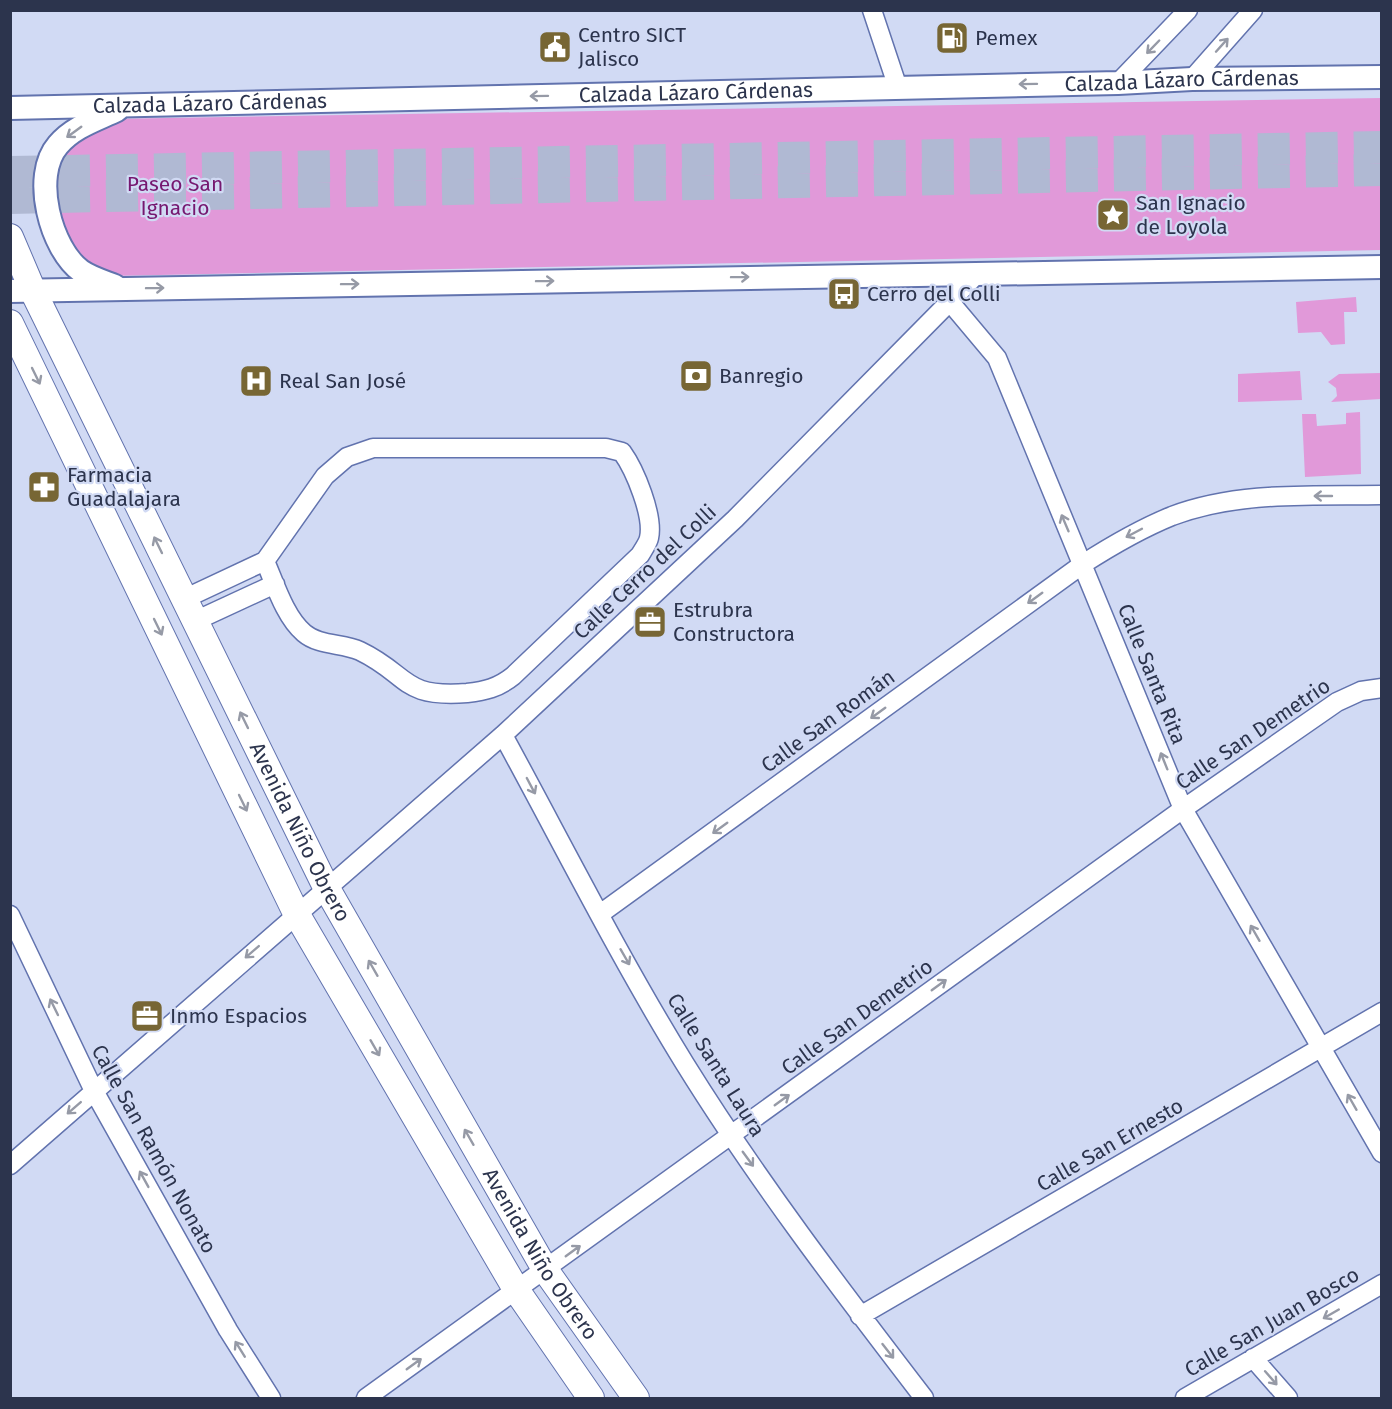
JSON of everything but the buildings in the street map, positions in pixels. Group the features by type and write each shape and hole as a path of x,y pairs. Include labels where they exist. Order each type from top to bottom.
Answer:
{"main road":[{"name":"Avenida Niño Obrero","path":"10,237 22,291 190,610 326,887 546,1271 636,1398"},
{"name":"Avenida Niño Obrero","path":"10,323 296,913 517,1291 591,1398"}],"street":[{"path":"872,10 898,88"},
{"path":"1118,83 1188,10"},
{"path":"1192,79 1253,10"},
{"name":"Calzada Lázaro Cárdenas","path":"10,108 1118,83 1192,79 1382,77"},
{"path":"121,289 82,271 56,241 46,202 46,170 56,147 77,128 127,106"},
{"path":"22,291 1382,267"},
{"name":"Calle Cerro del Colli","path":"10,1164 503,735 735,519 978,273"},
{"name":"Calle Santa Rita","path":"950,302 997,358 1183,808 1382,1153"},
{"path":"190,610 265,561 324,476 346,457 373,448 606,448 622,452 631,465 650,521 649,539 640,555 507,680 478,692 435,695 416,690 361,652 317,641 306,635 297,627 265,561"},
{"name":"Calle San Román","path":"600,914 1083,564 1145,528 1204,506 1278,496 1382,495"},
{"path":"190,610 275,584"},
{"name":"Calle San Demetrio","path":"366,1398 546,1271 1183,808 1337,702 1361,691 1382,688"},
{"name":"Calle Santa Laura","path":"503,735 600,914 684,1062 732,1136 860,1316 924,1398"},
{"name":"Calle San Ramón Nonato","path":"10,915 94,1091 228,1330 271,1398"},
{"name":"Calle San Ernesto","path":"860,1316 1382,1012"},
{"name":"Calle San Juan Bosco","path":"1185,1398 1382,1284"},
{"path":"1253,1359 1288,1398"}],"green space":[{"name":"Paseo San Ignacio","path":"1381,98 1381,250 110,276 81,263 60,236 52,174 64,149 108,119"},
{"path":"1356,297 1357,312 1344,312 1345,344 1331,345 1321,332 1298,333 1296,302"},
{"path":"1300,371 1302,400 1238,402 1238,374"},
{"path":"1381,373 1381,399 1331,402 1337,396 1336,388 1328,382 1339,374"},
{"path":"1360,412 1361,474 1305,477 1302,414 1316,414 1317,426 1346,424 1346,413"}],"tunnel":[{"path":"10,172 1382,147"},
{"path":"10,198 1382,170"}],"place":[{"name":"Pemex","path":"952,38"},
{"name":"Centro SICT Jalisco","path":"555,47"},
{"name":"San Ignacio de Loyola","path":"1113,215"},
{"name":"Cerro del Colli","path":"844,294"},
{"name":"Banregio","path":"696,376"},
{"name":"Real San José","path":"256,381"},
{"name":"Farmacia Guadalajara","path":"44,487"},
{"name":"Estrubra Constructora","path":"650,622"},
{"name":"Inmo Espacios","path":"147,1016"}]}
